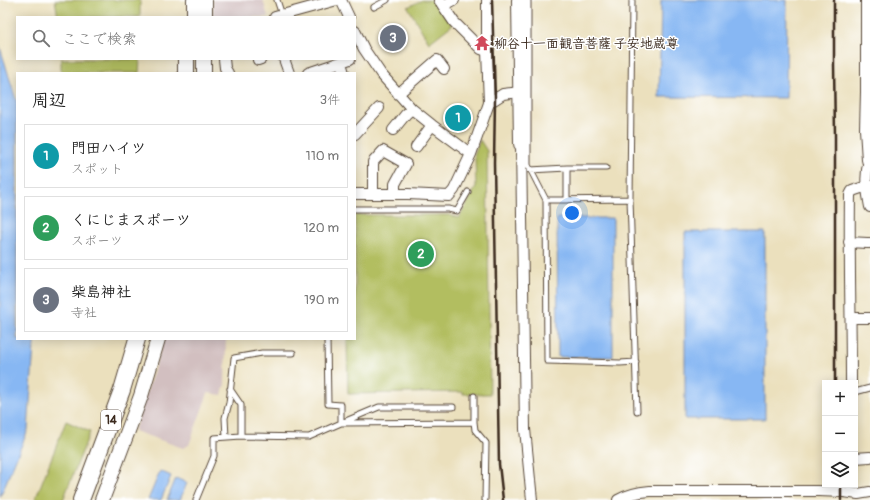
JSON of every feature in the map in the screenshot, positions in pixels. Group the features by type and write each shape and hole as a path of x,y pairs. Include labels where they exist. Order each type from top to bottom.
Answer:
{"main road":[{"path":"186,0 186,16"},
{"path":"195,0 195,16"},
{"path":"186,60 186,72"},
{"path":"195,60 195,72"},
{"name":"14","path":"81,500 122,390 137,340"},
{"name":"14","path":"92,500 131,393 148,340"}],"street":[{"path":"205,0 205,16"},
{"path":"278,16 309,13 337,0"},
{"path":"341,0 349,16"},
{"path":"454,0 441,3 454,22 481,49 487,51"},
{"path":"356,194 449,196 454,190 471,154 489,103 487,0"},
{"path":"519,0 525,429 532,500"},
{"path":"869,2 869,92 867,129 870,162 866,172 870,207"},
{"path":"356,33 383,77 412,109 471,154"},
{"path":"356,56 366,51"},
{"path":"204,60 204,72"},
{"path":"224,60 225,68 227,72"},
{"path":"284,60 289,72"},
{"path":"398,94 437,60 444,68"},
{"path":"310,72 326,63 345,61 344,72"},
{"path":"489,103 503,94 520,92"},
{"path":"394,130 406,114 412,109"},
{"path":"356,130 372,111"},
{"path":"416,147 432,125"},
{"path":"373,194 373,162 383,152 406,164 395,184 395,194"},
{"path":"850,380 850,195 852,191 868,185"},
{"path":"849,242 870,243"},
{"path":"851,318 870,318"},
{"path":"102,500 141,396 158,340"},
{"path":"858,458 870,457"},
{"path":"618,500 625,496 639,492 818,491 858,494 870,492"}],"lane":[{"path":"277,0 278,16"},
{"path":"374,7 387,0"},
{"path":"528,0 528,166 546,200 547,361 636,362"},
{"path":"632,0 630,199 637,411"},
{"path":"567,168 567,200"},
{"path":"530,170 606,168"},
{"path":"356,210 448,209 457,211 468,192"},
{"path":"546,200 630,199"},
{"path":"327,340 328,404 341,405 341,423"},
{"path":"226,437 225,418 229,403 234,358 262,353 293,353"},
{"path":"858,391 870,388"},
{"path":"230,389 241,405 241,436"},
{"path":"474,396 475,430 486,443 485,500"},
{"path":"196,500 214,456 214,438 241,436 309,437 379,407 453,407"},
{"path":"341,423 474,422"}],"shaded area":[{"path":"213,0 263,0 268,16 213,16"},
{"path":"164,340 226,340 225,384 222,395 208,393 189,445 183,448 134,431"}],"green space":[{"path":"55,0 140,0 140,16 58,16"},
{"path":"422,0 436,0 452,25 429,43 408,7"},
{"path":"61,60 140,60 139,72 61,72"},
{"path":"480,140 487,151 490,394 463,394 463,392 348,394 347,340 356,340 356,215 449,215 459,218 476,187 474,156"},
{"path":"66,421 90,432 63,500 35,500"}],"water":[{"path":"661,0 787,0 786,98 659,97"},
{"path":"0,47 16,100 16,340 34,340 34,346 28,430 0,497"},
{"path":"557,218 613,218 613,357 558,357"},
{"path":"685,232 765,232 765,419 685,419"},
{"path":"160,471 171,476 161,500 148,500"},
{"path":"176,478 187,483 180,500 167,500"}],"railway":[{"path":"492,0 495,99 494,163 499,464 503,500"},
{"path":"834,0 835,380"},
{"path":"841,488 841,500"}],"place":[{"name":"柴島神社","path":"393,38"},
{"name":"柳谷十一面観音菩薩 子安地蔵尊","path":"482,43"},
{"name":"門田ハイツ","path":"458,118"},
{"name":"くにじまスポーツ","path":"421,254"}]}
